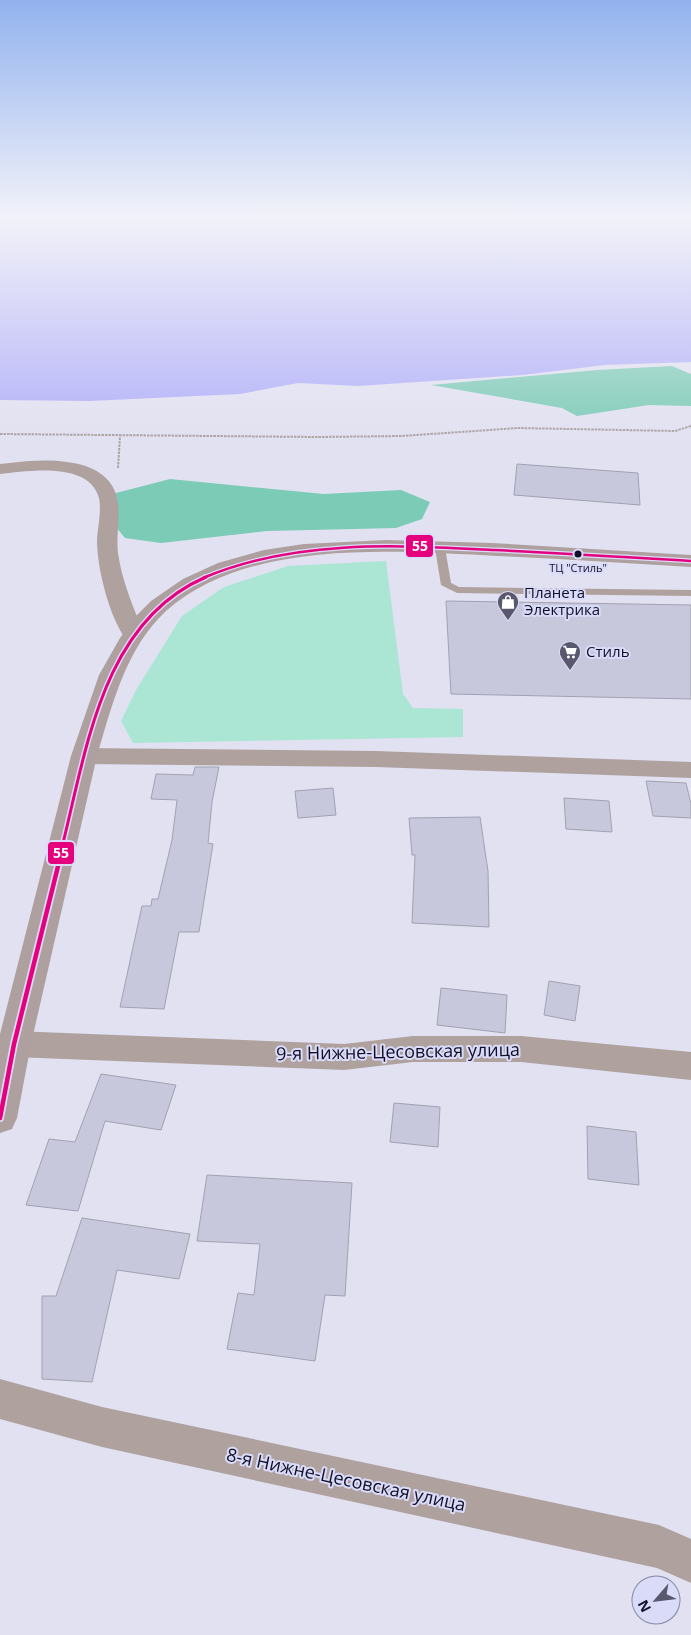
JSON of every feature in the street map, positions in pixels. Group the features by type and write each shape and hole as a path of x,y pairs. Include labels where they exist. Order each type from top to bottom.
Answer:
{"main road":[{"path":"0,1118 14,1044 84,756 114,669 133,633 158,606 182,588 208,575 246,562 284,553 390,546 499,549 691,561"}],"street":[{"path":"0,468 45,466 72,468 98,478 104,486 108,498 107,543 116,595 133,633"},
{"path":"84,756 376,760 691,770"},
{"name":"9-я Нижне-Цесовская улица","path":"14,1044 344,1057 413,1049 521,1049 691,1066"},
{"name":"8-я Нижне-Цесовская улица","path":"0,1399 102,1427 659,1547 691,1561"}],"lane":[{"path":"440,548 446,585 450,589 691,593"}],"path":[{"path":"0,434 392,436 518,428 675,431 691,426"}],"green space":[{"path":"672,366 691,374 691,406 649,405 577,416 562,408 431,385 597,370"},
{"path":"170,479 324,494 401,490 430,502 422,519 396,528 267,531 161,543 125,538 106,515 116,493"},
{"path":"386,561 403,694 413,708 463,709 463,737 133,743 121,721 136,690 182,616 224,587 288,566"}],"water":[{"path":"0,292 691,292 691,362 605,365 523,375 358,386 298,383 240,394 89,401 0,400"}],"building":[{"path":"517,464 638,473 640,505 514,495"},
{"name":"Стиль","path":"446,601 691,605 691,699 451,694"},
{"path":"195,767 219,767 212,802 208,843 213,844 199,932 179,932 164,1009 120,1007 142,906 151,906 152,899 158,899 172,840 177,800 151,799 156,774 193,775"},
{"path":"646,781 686,783 691,804 691,818 653,816"},
{"path":"333,788 336,815 298,818 295,791"},
{"path":"564,798 609,801 612,832 566,829"},
{"path":"480,817 488,871 489,927 412,923 415,855 412,855 409,818"},
{"path":"549,981 580,986 575,1021 544,1015"},
{"path":"441,988 507,995 505,1033 437,1025"},
{"path":"101,1074 176,1085 161,1130 105,1121 78,1211 26,1205 49,1139 75,1142"},
{"path":"394,1103 440,1107 438,1147 390,1142"},
{"path":"587,1126 636,1132 639,1185 588,1179"},
{"path":"207,1175 352,1183 345,1296 325,1295 315,1361 227,1349 238,1293 254,1295 260,1244 197,1241"},
{"path":"82,1218 190,1234 179,1279 117,1270 92,1382 42,1379 42,1296 56,1296"}],"transit line":[{"name":"55","path":"0,1118 14,1044 90,736 108,684 124,651 134,635 158,607 192,583 232,566 276,555 322,548 417,546 691,561"}],"place":[{"name":"ТЦ \"Стиль\"","path":"578,554"},
{"name":"Планета Электрика","path":"508,621"},
{"name":"Стиль","path":"570,671"}]}
